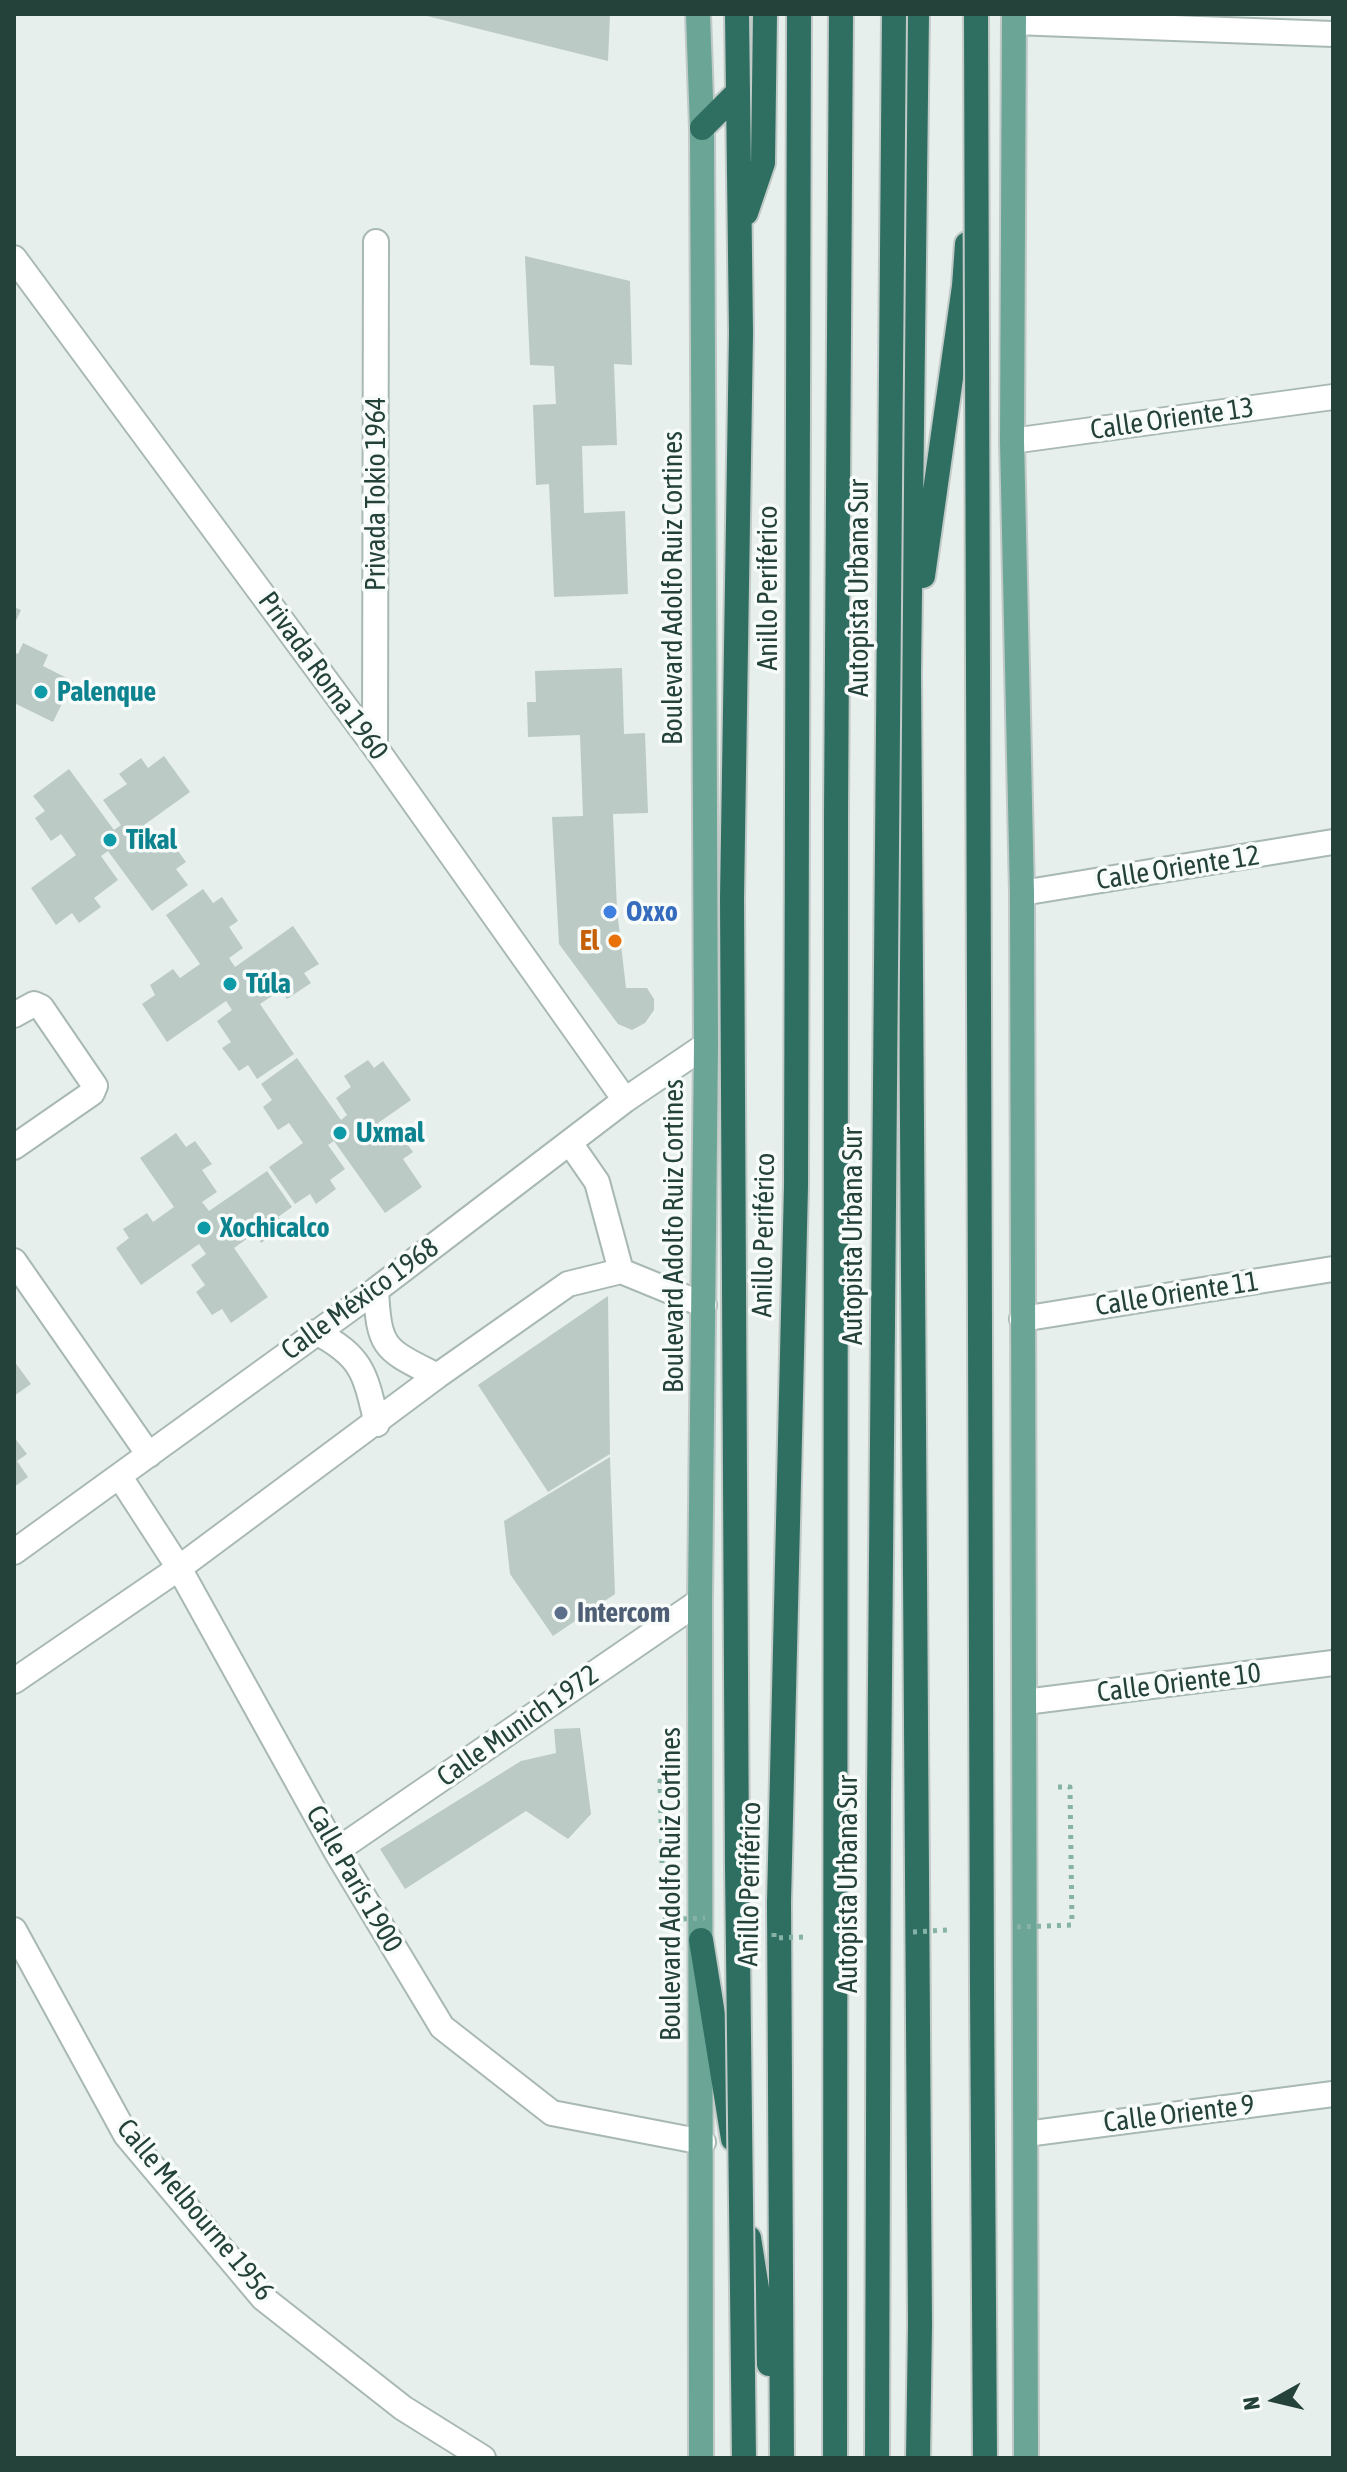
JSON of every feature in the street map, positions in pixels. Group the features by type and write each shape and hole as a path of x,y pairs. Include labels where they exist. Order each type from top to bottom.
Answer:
{"highway":[{"path":"737,14 741,262 732,914 744,2458"},
{"path":"740,230 763,163 765,14"},
{"name":"Anillo Periférico","path":"782,2450 779,1902 796,1186 799,14"},
{"name":"Autopista Urbana Sur","path":"835,2458 836,815 841,14"},
{"name":"Autopista Urbana Sur","path":"877,2458 879,1781 894,14"},
{"path":"917,14 909,673 920,2309 918,2458"},
{"path":"909,673 964,286 978,14"},
{"path":"978,14 985,2458"},
{"path":"702,128 738,92"},
{"path":"701,1940 782,2450"}],"main road":[{"name":"Boulevard Adolfo Ruiz Cortines","path":"698,14 702,128 706,1045 700,1601 701,2458"},
{"path":"1014,18 1012,441 1022,893 1026,2458"}],"street":[{"path":"1014,18 1333,34"},
{"name":"Privada Tokio 1964","path":"375,747 376,242"},
{"name":"Privada Roma 1960","path":"14,258 375,747 625,1100"},
{"name":"Calle Oriente 13","path":"1012,441 1333,397"},
{"name":"Calle Oriente 12","path":"1022,893 1333,842"},
{"path":"14,1015 34,1004 41,1007 95,1086 92,1093 14,1147"},
{"name":"Calle México 1968","path":"14,1552 376,1290 625,1100 706,1045"},
{"path":"570,1143 597,1182 621,1271"},
{"path":"14,1261 149,1455"},
{"name":"Calle Oriente 11","path":"1022,1319 1333,1269"},
{"path":"14,1681 179,1568 377,1424 437,1376 568,1284 621,1271 704,1305"},
{"path":"376,1290 378,1331 396,1355 437,1376"},
{"path":"316,1332 347,1348 367,1379 377,1424"},
{"name":"Calle París 1900","path":"120,1477 179,1568 336,1851 442,2027 552,2113 703,2142"},
{"name":"Calle Munich 1972","path":"336,1851 700,1601"},
{"name":"Calle Oriente 10","path":"1025,1702 1333,1663"},
{"name":"Calle Melbourne 1956","path":"14,1930 126,2135 263,2298 403,2408 483,2458"},
{"name":"Calle Oriente 9","path":"1026,2134 1333,2094"}],"path":[{"path":"660,1781 662,1874"},
{"path":"1070,1787 1072,1925"},
{"path":"663,1904 663,1920"}],"building":[{"path":"610,14 608,61 423,15"},
{"path":"525,256 630,281 632,365 614,364 617,445 582,446 584,513 625,511 628,594 554,597 549,484 536,485 533,405 556,404 554,366 530,365"},
{"name":"Palenque","path":"14,607 21,610 14,625"},
{"name":"Palenque","path":"23,643 48,655 43,666 73,681 53,722 14,703 14,652 18,654"},
{"path":"622,668 624,734 645,733 648,813 613,814 617,910 626,988 647,988 654,999 654,1010 645,1023 632,1030 618,1024 559,944 552,817 583,816 580,735 528,737 527,702 536,702 535,671"},
{"name":"Tikal","path":"164,756 190,792 144,825 160,847 170,840 186,862 176,869 188,885 152,911 108,851 101,856 118,880 94,898 101,907 79,923 72,913 56,925 31,888 76,855 61,834 51,841 35,818 45,811 33,796 69,769 114,830 121,825 103,800 127,784 119,774 141,758 148,768"},
{"name":"Túla","path":"203,889 213,903 222,897 238,921 229,927 243,948 229,958 235,967 293,926 319,964 304,973 311,983 287,999 281,990 260,1004 294,1054 257,1079 248,1065 239,1071 222,1048 231,1042 217,1021 232,1010 226,1001 167,1042 142,1004 155,995 150,985 173,969 180,978 200,964 166,915"},
{"name":"Uxmal","path":"297,1058 341,1120 347,1115 336,1098 351,1087 344,1076 368,1060 374,1068 383,1061 411,1100 378,1123 387,1137 397,1130 413,1152 403,1159 422,1187 385,1213 334,1141 328,1145 345,1169 330,1180 336,1189 316,1204 310,1194 295,1204 269,1167 303,1143 289,1123 278,1130 263,1107 272,1100 261,1084"},
{"name":"Xochicalco","path":"176,1133 186,1147 195,1141 212,1164 202,1170 217,1192 202,1202 209,1211 267,1171 292,1207 278,1217 285,1226 261,1243 255,1233 234,1248 268,1297 231,1323 222,1309 212,1315 196,1292 205,1285 191,1265 206,1254 199,1244 141,1285 116,1248 129,1238 123,1229 147,1213 153,1222 174,1207 140,1158"},
{"path":"608,1296 610,1454 548,1492 478,1385"},
{"path":"14,1361 31,1384 14,1396"},
{"path":"14,1437 27,1454 17,1461 28,1477 14,1487"},
{"path":"610,1457 615,1594 553,1636 510,1574 504,1521"},
{"path":"580,1728 591,1814 568,1839 526,1811 405,1889 380,1849 521,1761 556,1753 554,1729"}],"place":[{"name":"Palenque","path":"41,692"},
{"name":"Tikal","path":"110,840"},
{"name":"Oxxo","path":"610,912"},
{"name":"El","path":"615,941"},
{"name":"Túla","path":"230,984"},
{"name":"Uxmal","path":"340,1133"},
{"name":"Xochicalco","path":"204,1228"},
{"name":"Intercom","path":"561,1613"}]}
